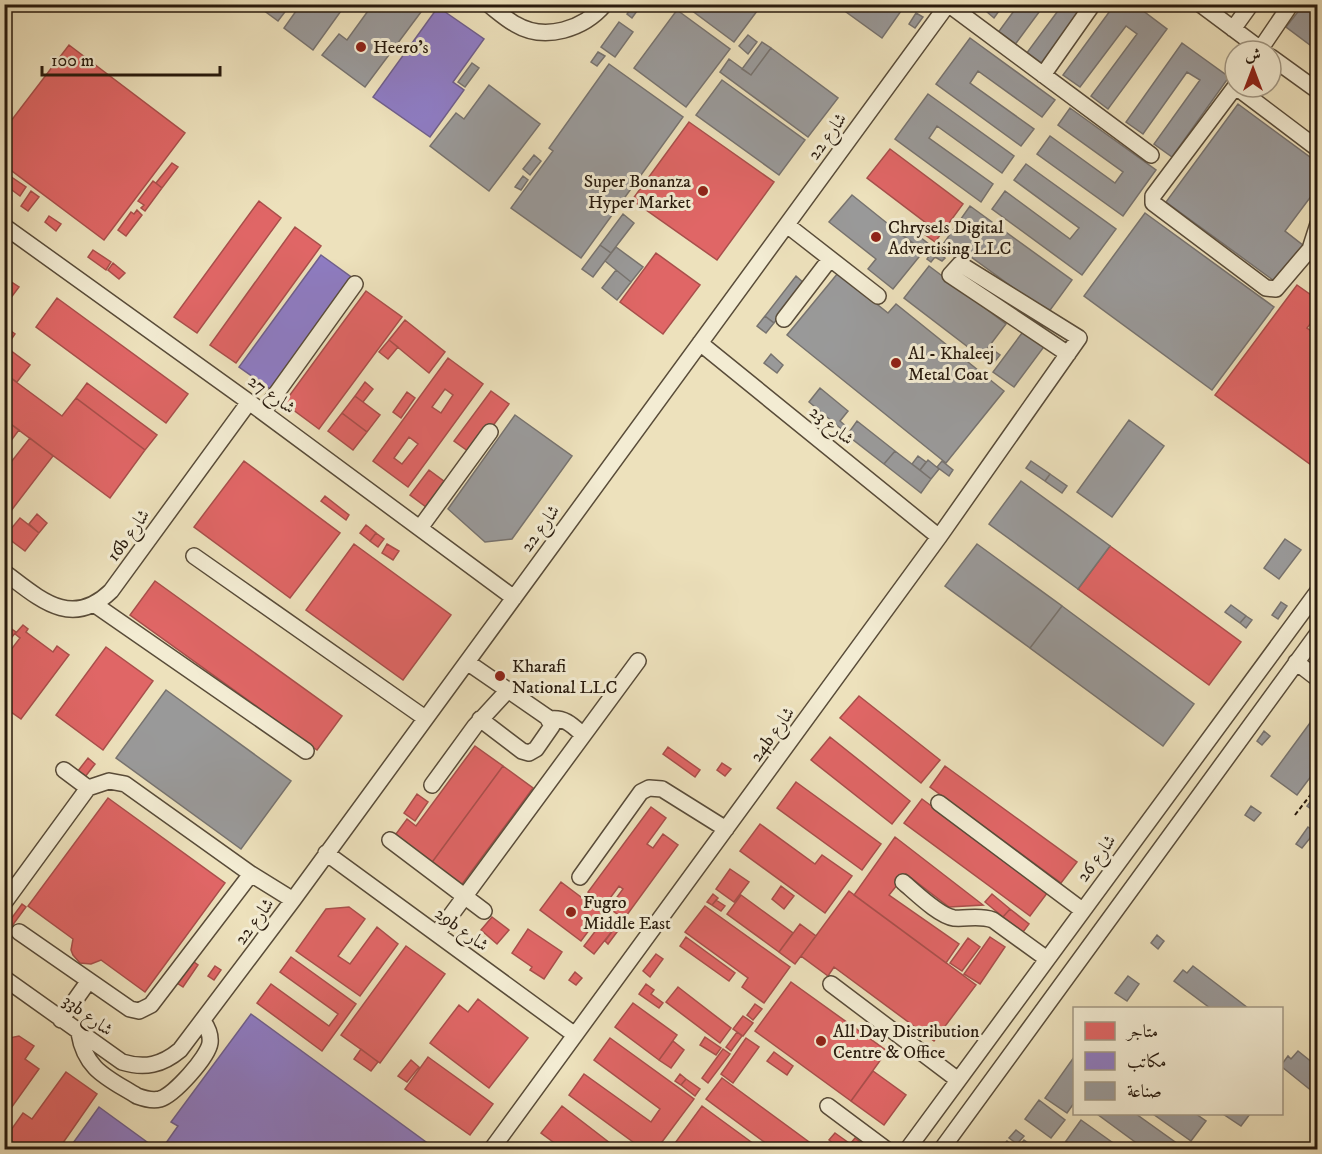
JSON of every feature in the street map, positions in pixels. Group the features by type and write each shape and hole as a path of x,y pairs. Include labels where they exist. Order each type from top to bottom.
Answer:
{"street":[{"path":"488,4 516,25 533,31 551,32 577,26 594,16 605,4"},
{"path":"948,4 1151,154"},
{"name":"شارع 22","path":"155,1065 180,1050 203,1021 948,4"},
{"path":"1044,75 1093,4"},
{"path":"1200,4 1246,39"},
{"path":"1233,29 1251,4"},
{"path":"1271,39 1291,4"},
{"path":"1283,66 1317,91"},
{"path":"1226,99 1153,196 1153,203 1266,288 1276,289 1310,249 1317,224"},
{"path":"1251,99 1317,149"},
{"name":"شارع 27","path":"4,225 263,412 514,598"},
{"path":"787,225 832,260 880,292"},
{"path":"784,319 832,260"},
{"name":"24b شارع","path":"491,1149 939,537 1068,354 1079,338 960,264 950,275 1068,354"},
{"path":"263,412 355,284"},
{"name":"شارع 23","path":"700,343 939,537"},
{"name":"16b شارع","path":"94,604 111,591 249,402"},
{"path":"420,528 490,432"},
{"path":"194,556 425,718"},
{"path":"4,572 52,606 73,610 94,604 306,751"},
{"name":"شارع 26","path":"907,1149 1317,591"},
{"path":"940,1149 1317,633"},
{"path":"437,934 638,661"},
{"path":"467,662 550,719 566,721 583,735"},
{"path":"1296,662 1317,679"},
{"path":"432,785 480,719 508,690"},
{"path":"480,719 522,751 529,753 536,749 551,730 550,719"},
{"path":"64,770 88,788"},
{"path":"4,903 88,788 109,781 125,784 251,874 293,900"},
{"path":"580,877 641,792 649,788 662,789 726,829"},
{"path":"939,803 1082,910"},
{"path":"390,840 484,911"},
{"name":"29b شارع","path":"326,853 575,1035"},
{"path":"19,932 88,982 130,1009 139,1011 148,1008 251,874"},
{"path":"903,882 945,915 954,918 983,917 998,922 1047,959"},
{"path":"61,1020 88,982"},
{"name":"33b شارع","path":"6,983 122,1062 138,1066 155,1065"},
{"path":"831,984 958,1080"},
{"path":"1003,1018 1008,1032 1021,1040"},
{"path":"79,1033 87,1058 99,1072 137,1096 157,1100 172,1093 208,1051 210,1033 203,1021"},
{"path":"828,1106 887,1149"}],"path":[{"path":"1295,815 1317,785"}],"building: متاجر":[{"path":"69,45 185,133 104,240 4,165 4,130"},
{"name":"Super Bonanza Hyper Market","path":"689,122 774,182 717,260 632,200"},
{"path":"890,149 963,204 935,242 920,231 926,223 867,178"},
{"path":"172,163 178,167 162,188 156,183"},
{"path":"4,172 26,187 20,196 4,184"},
{"path":"153,181 162,188 145,211 141,208 144,205 138,201"},
{"path":"31,191 39,197 28,211 21,206"},
{"path":"259,201 281,218 197,333 174,317"},
{"path":"137,210 142,215 126,236 118,230 131,212 134,214"},
{"path":"49,216 61,224 56,231 45,222"},
{"path":"295,227 321,246 236,363 210,345"},
{"path":"93,250 111,262 106,270 88,257"},
{"path":"656,253 700,285 663,334 620,302"},
{"path":"113,263 125,273 119,279 108,270"},
{"path":"4,277 19,287 7,303 4,301"},
{"path":"1297,285 1318,300 1318,314 1307,328 1318,336 1318,470 1215,395"},
{"path":"366,291 402,317 319,429 284,403"},
{"path":"57,298 188,394 166,423 36,327"},
{"path":"405,320 445,352 429,373 389,340"},
{"path":"4,326 15,334 6,347 30,365 17,382 4,373"},
{"path":"389,340 398,347 388,359 379,352"},
{"path":"448,358 483,384 408,487 373,461","holes":["445,389 453,395 441,413 432,407","409,437 418,444 402,464 394,458"]},
{"path":"4,373 62,416 76,398 145,450 110,498 4,419"},
{"path":"365,382 373,389 363,402 355,396"},
{"path":"87,383 157,435 145,450 76,398"},
{"path":"491,391 509,404 472,454 454,441"},
{"path":"407,392 415,398 401,418 393,412"},
{"path":"355,396 380,415 367,432 342,413"},
{"path":"342,413 367,432 353,450 328,431"},
{"path":"4,419 19,430 4,450"},
{"path":"30,438 53,456 4,520 4,471"},
{"path":"244,461 340,533 290,598 194,527"},
{"path":"429,470 445,482 426,507 410,495"},
{"path":"325,496 349,515 346,520 321,501"},
{"path":"37,514 47,523 39,533 29,524"},
{"path":"20,518 39,533 25,551 5,536"},
{"path":"366,525 376,533 370,541 360,533"},
{"path":"376,533 384,539 378,547 370,541"},
{"path":"354,544 451,615 403,680 306,610"},
{"path":"387,544 399,551 393,560 382,553"},
{"path":"1110,546 1241,642 1209,685 1078,589"},
{"path":"155,581 342,716 317,750 130,615"},
{"path":"4,624 16,632 4,647"},
{"path":"23,625 28,629 26,632 53,652 57,646 69,655 21,719 4,707 4,659 20,638 15,634"},
{"path":"106,647 153,681 103,750 56,715"},
{"path":"859,696 940,760 921,783 840,718"},
{"path":"830,737 910,801 892,824 811,760"},
{"path":"475,746 503,766 430,865 393,838 407,819 416,826"},
{"path":"668,747 700,770 695,777 663,754"},
{"path":"88,758 95,764 85,777 78,771"},
{"path":"722,763 731,769 725,776 717,770"},
{"path":"503,766 533,788 460,887 430,865"},
{"path":"945,766 1077,862 1061,883 930,787"},
{"path":"796,782 881,844 862,870 777,808"},
{"path":"417,794 428,802 415,821 404,813"},
{"path":"108,798 225,883 145,992 101,960 91,964 80,963 71,950 73,939 28,906"},
{"path":"922,799 1048,892 1030,916 904,823"},
{"path":"651,807 666,818 647,844 653,848 663,834 678,845 624,919 609,908 623,889 619,886 605,905 588,892"},
{"path":"760,824 815,864 822,855 852,876 825,913 740,851"},
{"path":"895,837 983,905 949,907 906,874 889,895 959,944 946,963 854,895"},
{"path":"730,869 749,882 734,902 716,889"},
{"name":"Fugro Middle East","path":"561,882 602,913 581,941 540,910"},
{"path":"781,886 794,896 784,909 772,899"},
{"path":"849,891 976,985 934,1041 834,967 828,976 801,956"},
{"path":"713,894 718,898 712,905 707,902"},
{"path":"992,894 1010,909 1003,917 985,902"},
{"path":"741,895 793,933 779,952 727,914"},
{"path":"716,900 725,906 721,911 712,905"},
{"path":"22,904 26,907 12,926 8,923"},
{"path":"705,906 790,967 764,1003 742,987 748,978 685,932"},
{"path":"349,907 365,919 338,956 350,964 377,927 398,944 360,996 296,951 326,909"},
{"path":"1010,909 1029,924 1023,932 1003,917"},
{"path":"492,917 509,930 497,944 481,930"},
{"path":"606,917 617,925 594,954 584,946"},
{"path":"800,924 816,936 795,964 779,952"},
{"path":"617,925 620,928 608,944 605,941"},
{"path":"528,929 562,952 544,979 530,970 532,967 512,953"},
{"path":"686,937 735,973 729,981 680,946"},
{"path":"990,937 1005,947 980,984 964,974"},
{"path":"968,938 980,947 962,971 950,963"},
{"path":"406,946 445,974 380,1063 341,1035"},
{"path":"656,954 663,959 650,977 643,971"},
{"path":"291,957 356,1004 322,1051 257,1003 271,984 329,1026 338,1014 280,972"},
{"path":"190,959 198,965 183,987 174,981"},
{"path":"215,966 221,970 214,980 208,976"},
{"path":"575,972 582,978 576,985 569,980"},
{"name":"All Day Distribution Centre & Office","path":"791,982 887,1051 851,1101 755,1031"},
{"path":"646,984 654,990 651,994 663,1003 659,1008 639,994"},
{"path":"678,987 731,1028 720,1043 666,1002"},
{"path":"478,999 528,1038 489,1088 430,1043 459,1005 468,1012"},
{"path":"633,1003 677,1035 659,1060 615,1027"},
{"path":"755,1004 762,1009 753,1020 747,1015"},
{"path":"743,1016 753,1023 743,1036 733,1029"},
{"path":"737,1032 742,1036 731,1051 726,1047"},
{"path":"19,1036 34,1046 25,1059 39,1069 4,1118 4,1039"},
{"path":"705,1037 721,1048 716,1055 700,1045"},
{"path":"610,1038 694,1099 656,1150 644,1150 569,1095 584,1074 651,1122 660,1109 594,1060"},
{"path":"746,1038 759,1047 733,1083 721,1074"},
{"path":"673,1041 684,1050 671,1068 659,1060"},
{"path":"361,1049 378,1062 371,1071 354,1059"},
{"path":"723,1049 730,1054 708,1083 702,1078"},
{"path":"774,1052 793,1066 787,1075 767,1061"},
{"path":"428,1057 493,1104 470,1135 405,1089"},
{"path":"411,1060 419,1067 407,1082 398,1076"},
{"name":"All Day Distribution Centre & Office","path":"873,1071 906,1095 884,1125 851,1101"},
{"path":"66,1072 97,1094 58,1150 24,1150 6,1137 23,1113 32,1119"},
{"path":"680,1074 686,1079 681,1085 675,1081"},
{"path":"722,1078 820,1150 775,1150 706,1099"},
{"path":"686,1079 700,1089 695,1096 681,1085"},
{"path":"562,1106 619,1150 564,1150 541,1133"},
{"path":"702,1106 762,1150 670,1150"},
{"path":"835,1133 856,1148 855,1150 842,1150 829,1140"},
{"path":"855,1138 864,1145 861,1150 850,1144"}],"building: مكاتب":[{"path":"438,7 484,39 453,82 464,90 430,137 373,97"},
{"path":"321,255 354,279 273,391 239,367"},
{"path":"251,1014 437,1150 161,1150 178,1126 171,1122"},
{"path":"99,1107 158,1150 68,1150"}],"building: صناعة":[{"path":"255,4 291,4 278,21"},
{"path":"301,4 346,4 313,50 284,28"},
{"name":"Heero's","path":"373,4 427,4 365,87 322,55 339,34 347,40"},
{"path":"634,4 642,4 632,18 627,14"},
{"path":"683,4 757,4 760,7 734,42"},
{"path":"835,4 906,4 882,38"},
{"path":"993,4 1004,4 994,18 987,12"},
{"path":"1019,4 1045,4 1014,46 997,34"},
{"path":"1063,4 1089,4 1043,67 1026,54"},
{"path":"1115,4 1134,4 1167,29 1108,109 1091,96 1137,34 1126,26 1080,87 1063,75"},
{"path":"1304,4 1318,4 1318,51 1286,27"},
{"path":"677,10 730,49 686,107 634,68"},
{"path":"916,13 923,17 915,28 909,24"},
{"path":"619,22 633,32 615,57 601,47"},
{"path":"748,35 757,42 748,54 739,46"},
{"path":"970,38 1055,100 1042,117 978,71 970,83 1034,129 1021,146 936,84"},
{"path":"762,42 771,48 751,75 742,69"},
{"path":"1182,43 1223,73 1223,85 1172,157 1154,144 1200,80 1187,72 1143,134 1126,122"},
{"path":"771,48 838,98 808,137 720,72 729,59 751,75"},
{"path":"598,52 605,56 597,66 591,62"},
{"path":"472,63 479,68 465,87 458,82"},
{"path":"609,64 683,117 581,258 511,208 553,151 549,148"},
{"path":"722,80 805,140 779,175 696,115"},
{"path":"489,85 540,124 489,191 430,146 456,113 464,119"},
{"path":"928,94 1014,156 1002,173 937,126 929,138 993,184 981,202 895,139"},
{"path":"1238,104 1318,163 1318,187 1285,231 1304,246 1277,283 1166,202"},
{"path":"1070,108 1156,170 1123,216 1037,154 1050,136 1115,183 1123,172 1058,125"},
{"path":"534,155 541,161 530,175 523,169"},
{"path":"1026,164 1116,229 1082,275 992,209 1005,191 1070,239 1079,228 1014,180"},
{"path":"523,176 528,180 521,190 515,187"},
{"name":"Chrysels Digital Advertising LLC","path":"852,195 923,252 893,289 868,269 876,259 829,222"},
{"path":"970,206 1072,280 1048,313 960,249 954,257 941,247"},
{"path":"1145,213 1274,307 1212,390 1084,296"},
{"path":"623,214 634,223 611,253 600,245"},
{"path":"906,226 930,245 925,252 900,233"},
{"path":"600,245 611,253 593,277 582,269"},
{"path":"616,247 643,267 631,282 605,261"},
{"path":"933,250 945,258 942,261 935,257 931,262 927,259"},
{"path":"929,266 1006,324 981,357 904,298"},
{"path":"616,270 631,282 617,300 602,288"},
{"name":"Al - Khaleej Metal Coat","path":"838,273 888,313 896,304 1004,391 946,463 787,335"},
{"path":"796,276 805,284 774,323 765,316"},
{"path":"765,316 774,323 766,333 757,326"},
{"path":"1025,329 1046,344 1014,387 993,372"},
{"path":"989,347 1000,355 992,365 981,357"},
{"path":"771,354 783,365 777,373 764,363"},
{"path":"820,388 848,411 840,421 848,428 845,432 809,402"},
{"path":"515,415 572,456 512,539 485,542 448,509"},
{"path":"1129,420 1164,446 1112,517 1077,492"},
{"path":"857,421 895,451 884,464 847,435"},
{"path":"895,451 931,479 921,493 884,464"},
{"path":"918,456 926,462 920,470 912,464"},
{"path":"928,460 939,469 931,479 920,470"},
{"path":"942,461 953,470 949,476 937,467"},
{"path":"1031,461 1050,474 1045,481 1026,468"},
{"path":"1050,474 1067,486 1062,493 1045,481"},
{"path":"1021,481 1110,546 1078,589 989,524"},
{"path":"1285,539 1301,550 1279,579 1264,568"},
{"path":"977,544 1062,606 1030,648 945,586"},
{"path":"1281,602 1287,606 1278,619 1272,615"},
{"path":"1231,605 1246,616 1240,623 1225,612"},
{"path":"1062,606 1194,704 1163,746 1030,648"},
{"path":"1246,616 1252,620 1246,628 1240,623"},
{"path":"166,690 291,781 241,849 116,758"},
{"path":"1318,712 1318,767 1297,795 1271,776"},
{"path":"1264,731 1270,736 1262,745 1257,741"},
{"path":"1318,792 1318,814 1307,806"},
{"path":"1251,806 1261,813 1254,821 1245,815"},
{"path":"1308,827 1315,832 1302,848 1296,844"},
{"path":"1157,935 1164,941 1158,949 1151,943"},
{"path":"1193,966 1247,1007 1209,1007 1174,981 1183,970 1187,973"},
{"path":"1128,976 1139,984 1127,1001 1115,993"},
{"path":"1298,1051 1318,1067 1318,1096 1283,1068 1283,1063 1288,1056 1291,1059"},
{"path":"1073,1058 1073,1104 1067,1113 1045,1098"},
{"path":"1039,1100 1065,1120 1051,1138 1025,1119"},
{"path":"1098,1115 1137,1115 1185,1149 1146,1150"},
{"path":"1154,1115 1197,1115 1206,1121 1191,1141"},
{"path":"1224,1115 1249,1115 1241,1126"},
{"path":"1081,1120 1123,1150 1079,1150 1066,1141"},
{"path":"1016,1130 1024,1136 1017,1144 1009,1138"},
{"path":"1024,1140 1028,1143 1023,1150 1016,1150"},
{"path":"1007,1141 1015,1147 1013,1150 1001,1148"},
{"path":"1066,1141 1079,1150 1060,1150"}],"place":[{"name":"Heero's","path":"361,47"},
{"name":"Super Bonanza Hyper Market","path":"703,191"},
{"name":"Chrysels Digital Advertising LLC","path":"876,237"},
{"name":"Al - Khaleej Metal Coat","path":"896,363"},
{"name":"Kharafi National LLC","path":"500,676"},
{"name":"Fugro Middle East","path":"571,912"},
{"name":"All Day Distribution Centre & Office","path":"821,1041"}]}
